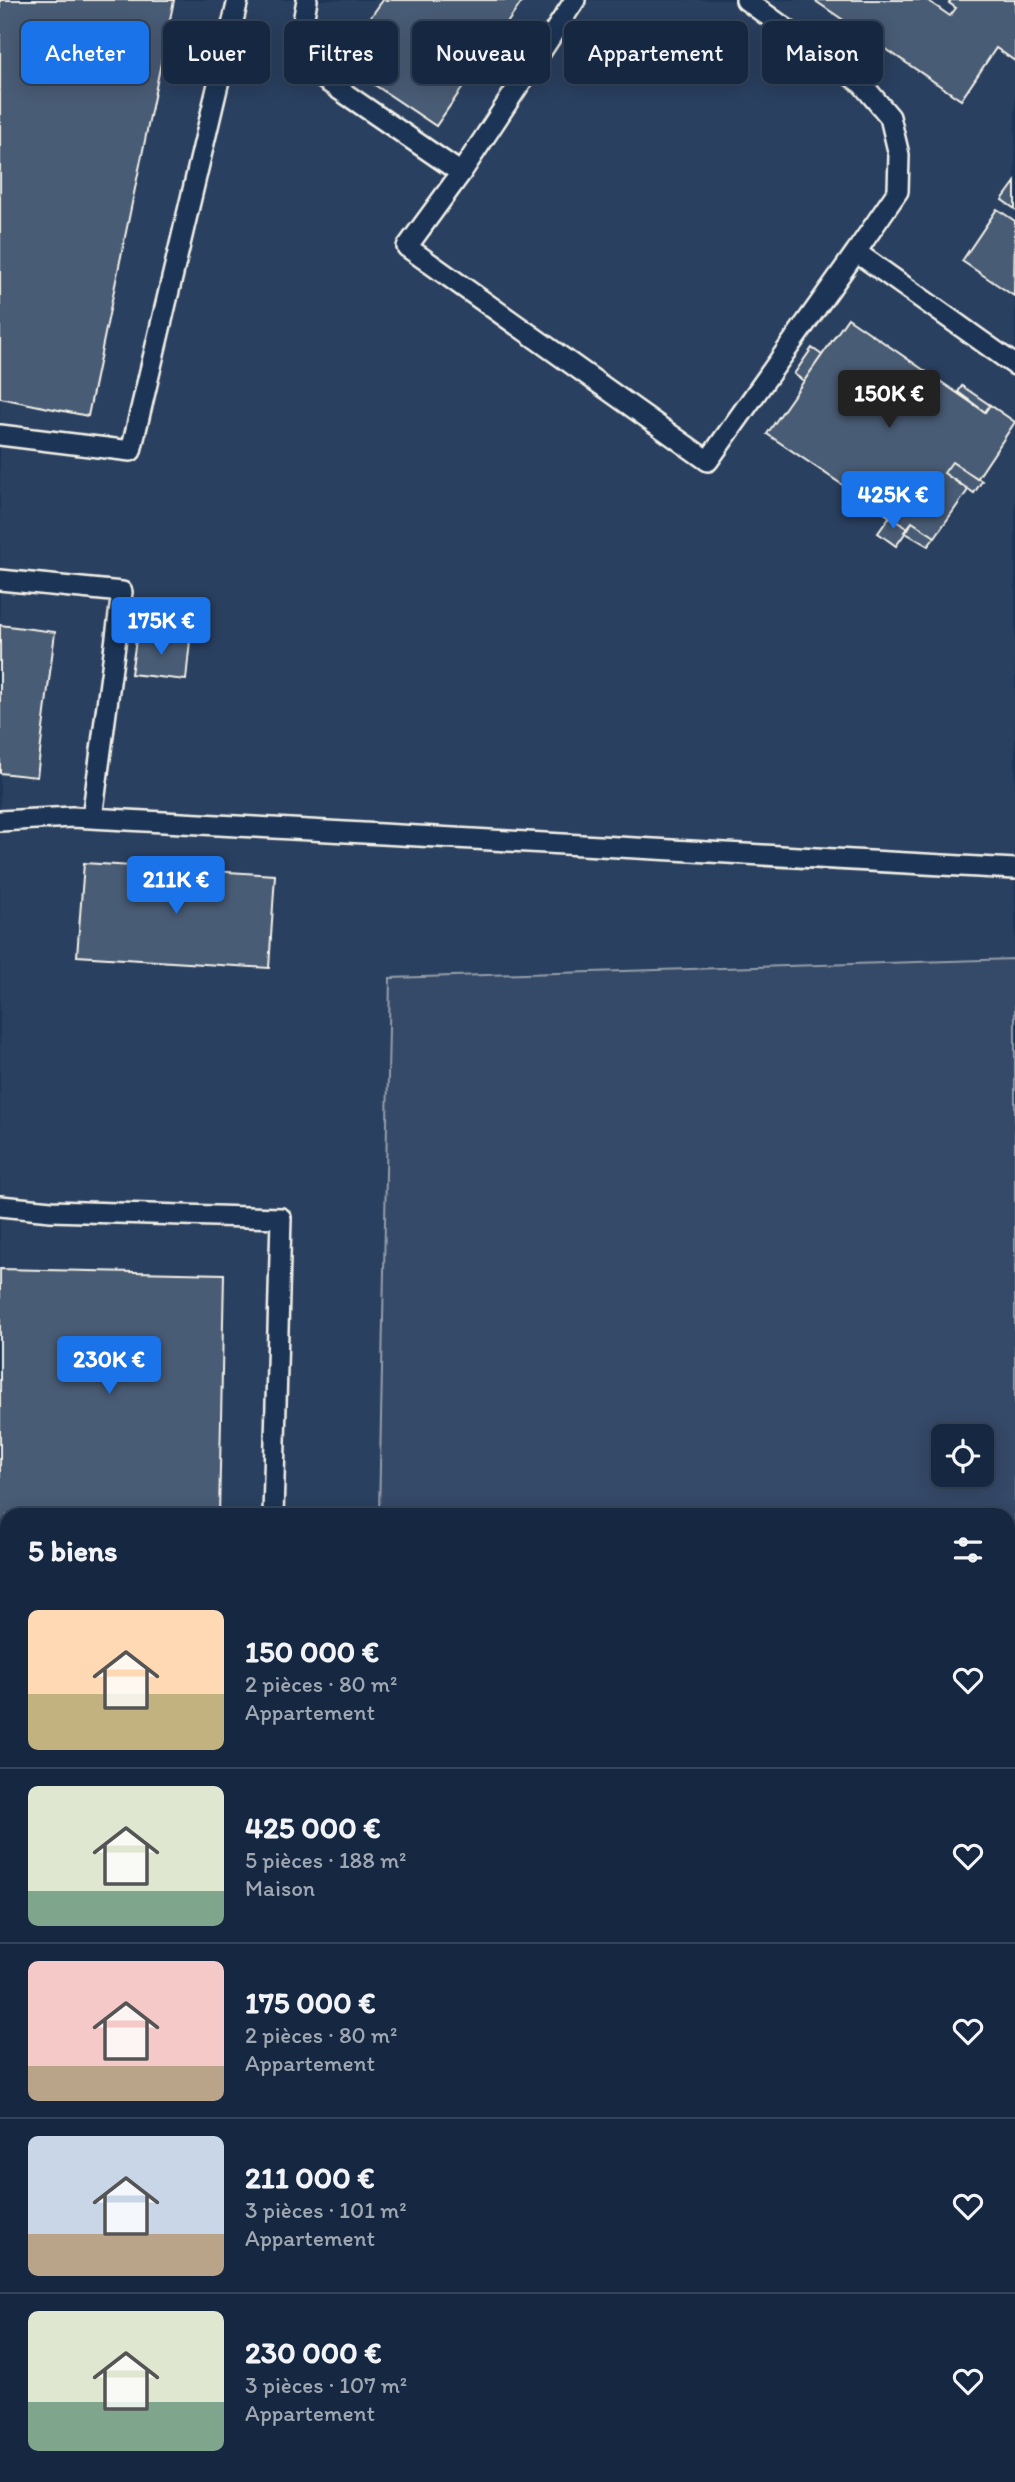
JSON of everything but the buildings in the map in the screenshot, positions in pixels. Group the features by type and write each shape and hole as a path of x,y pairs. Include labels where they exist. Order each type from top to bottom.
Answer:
{"lane":[{"path":"0,435 131,451 238,0"},
{"path":"307,0 296,60 461,173"},
{"path":"575,0 461,173 407,247 708,461 898,191 899,155 890,117 862,84 746,0"},
{"path":"856,252 1015,365"},
{"path":"0,580 122,592 92,818"},
{"path":"0,821 72,817 1015,869"},
{"path":"0,1206 51,1211 281,1218 273,1508"}],"shaded area":[{"path":"0,0 1015,0 1015,959 390,978 384,1508 0,1508"},
{"path":"1015,959 1015,1508 379,1508 390,978"}]}
